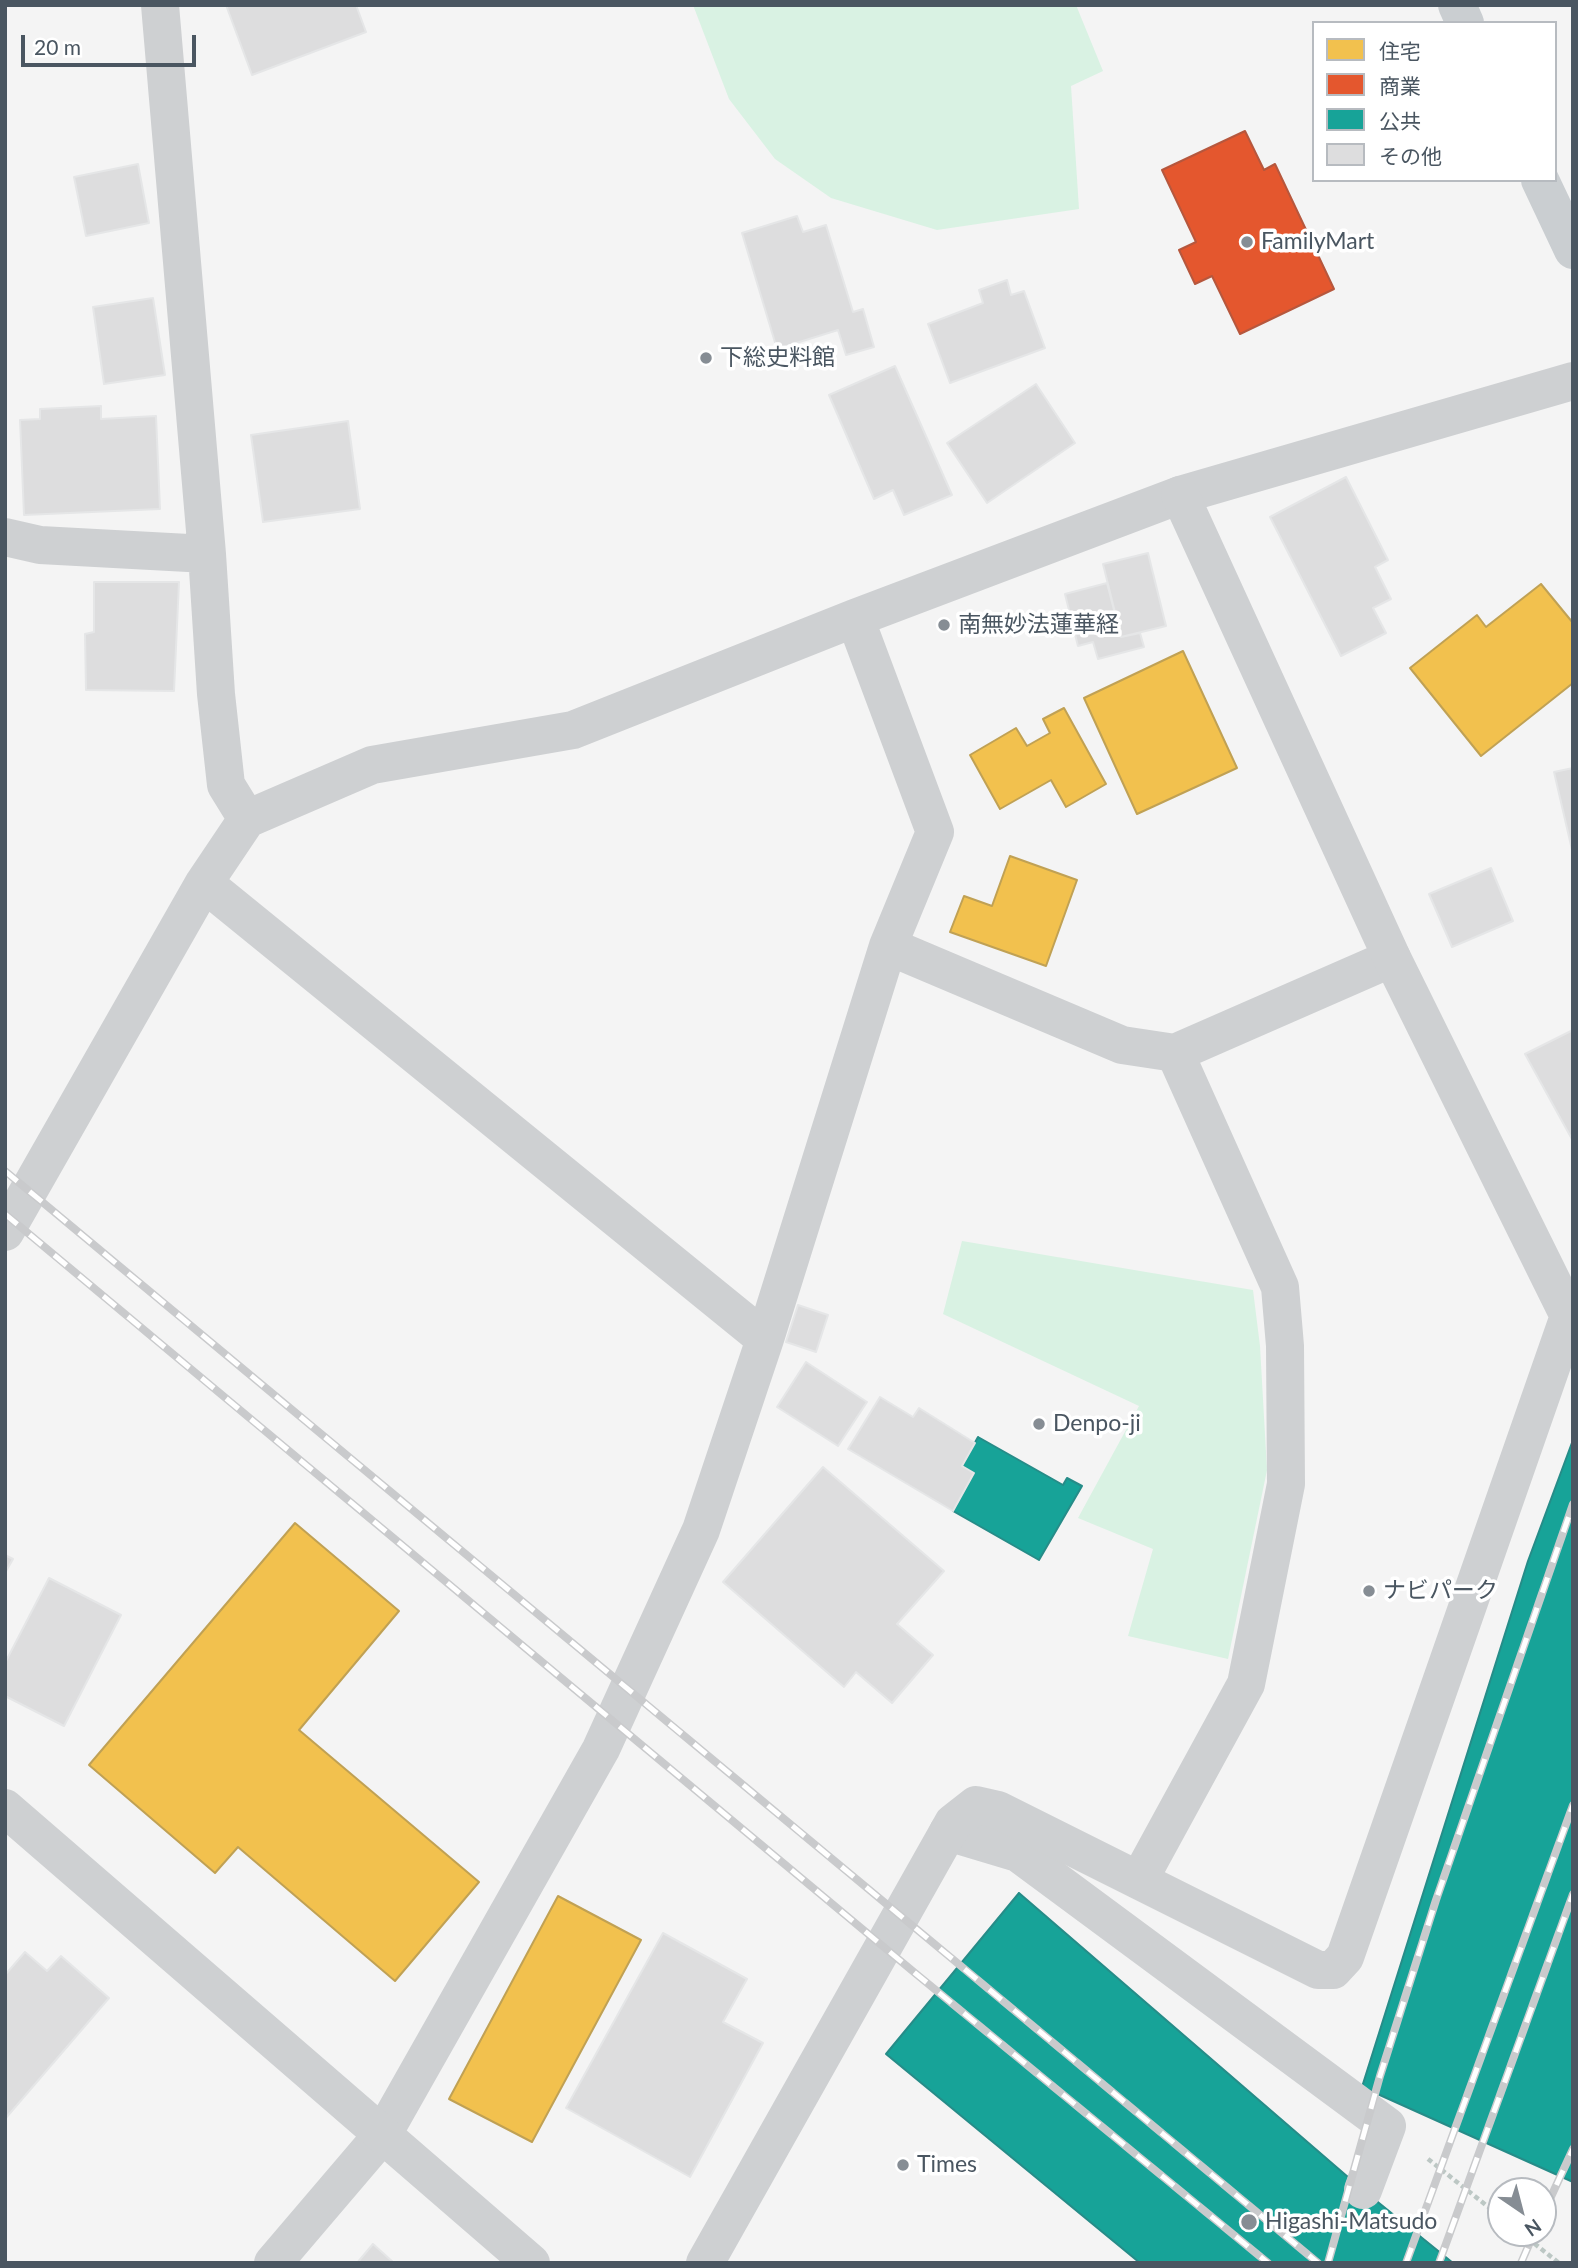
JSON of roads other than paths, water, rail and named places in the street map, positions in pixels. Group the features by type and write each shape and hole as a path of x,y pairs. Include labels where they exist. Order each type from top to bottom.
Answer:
{"main road":[{"path":"1457,5 1464,21"},
{"path":"1541,182 1573,250"}],"street":[{"path":"160,5 207,554 216,694 226,785 247,819"},
{"path":"5,1232 204,883 247,819 372,765 573,730 855,618 1180,495 1573,381"},
{"path":"705,2263 953,1823 976,1805 998,1810 1318,1970 1333,1970 1345,1957 1571,1311 1392,958 1180,495"},
{"path":"5,537 40,545 207,554"},
{"path":"273,2263 383,2134 601,1749 701,1530 765,1339 888,946 935,832 855,618"},
{"path":"204,883 765,1339"},
{"path":"888,946 1122,1045 1175,1053 1392,958"},
{"path":"1139,1880 1246,1684 1286,1484 1286,1346 1280,1287 1175,1053"},
{"path":"5,1808 531,2263"},
{"path":"948,1832 1018,1853 1387,2126 1363,2190"}],"railway":[{"path":"5,1171 1318,2263"},
{"path":"5,1214 915,1973 1268,2263"},
{"path":"1328,2263 1380,2076 1436,1900 1573,1504"},
{"path":"1406,2263 1573,1805"},
{"path":"1439,2263 1573,1894"},
{"path":"1557,2184 1573,2149"},
{"path":"1521,2263 1528,2247"}],"place":[{"name":"FamilyMart","path":"1247,242"},
{"name":"下総史料館","path":"706,358"},
{"name":"南無妙法蓮華経","path":"944,625"},
{"name":"Denpo-ji","path":"1039,1424"},
{"name":"ナビパーク","path":"1369,1591"},
{"name":"Times","path":"903,2165"},
{"name":"Higashi-Matsudo","path":"1249,2222"}]}
